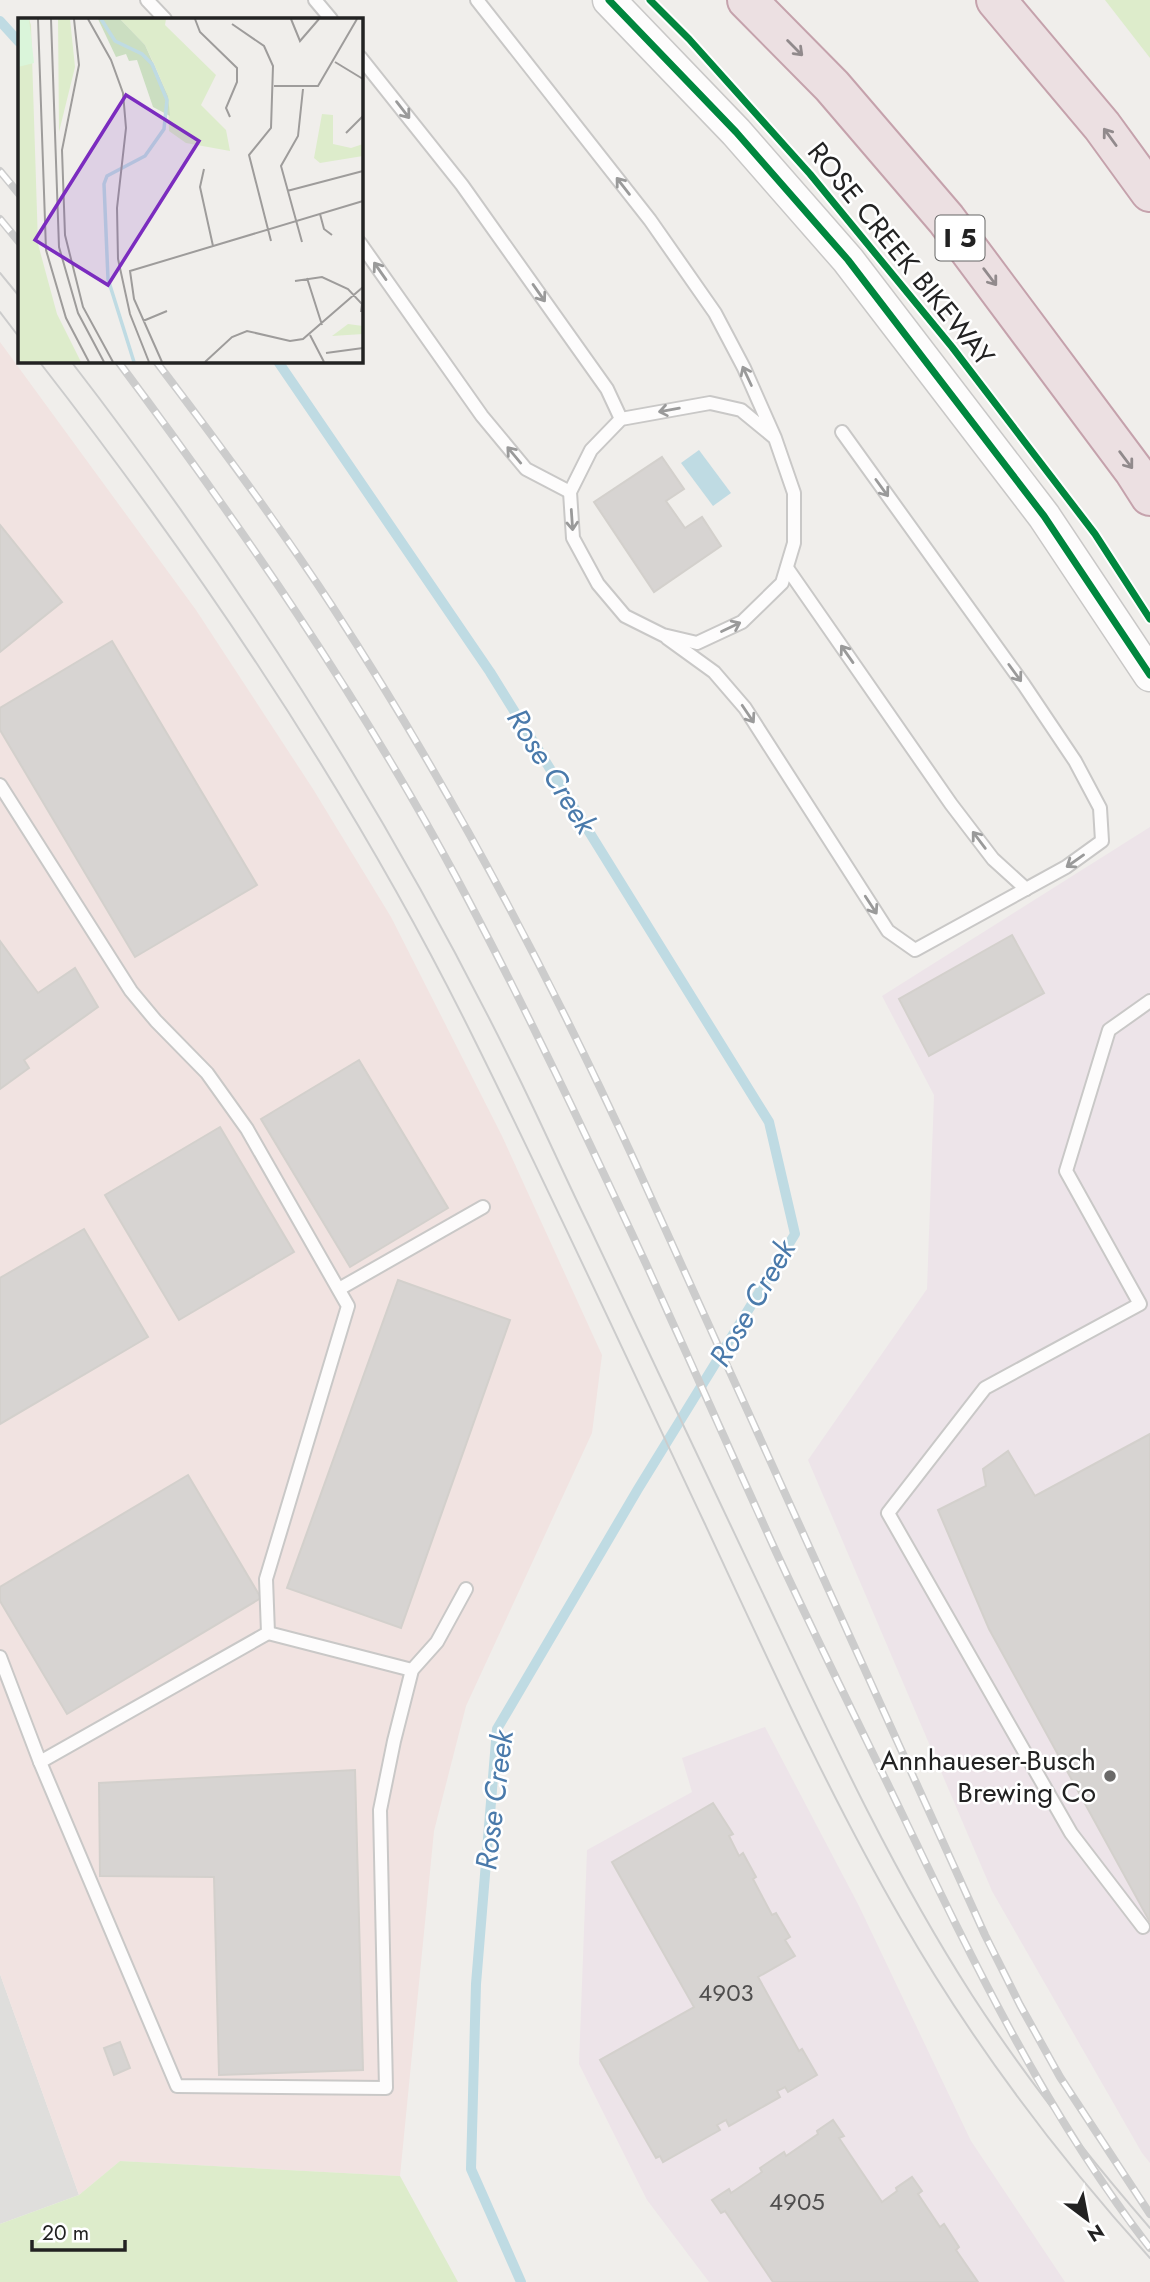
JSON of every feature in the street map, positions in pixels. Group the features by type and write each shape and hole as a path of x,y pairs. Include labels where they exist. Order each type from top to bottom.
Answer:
{"highway":[{"name":"I 5","path":"747,0 832,86 946,219 1150,496"},
{"path":"996,0 1102,126 1150,192"}],"street":[{"path":"609,0 736,132 848,260 1044,516 1150,675"}],"lane":[{"path":"147,0 164,18"},
{"path":"316,0 330,18"},
{"path":"477,0 650,220 715,313 744,368 775,438 794,493 794,543 782,583 742,622 698,643 663,635"},
{"path":"362,60 462,185 607,389 621,419"},
{"path":"362,246 482,416 526,469 570,492"},
{"path":"775,438 741,410 710,403 621,419 591,450 570,492 573,538 598,584 625,616 663,635 714,672 745,708 888,932 915,950 1066,867 1102,841 1100,808 1075,761 1024,685 842,432"},
{"path":"787,568 951,804 993,859 1026,889"},
{"path":"0,785 131,991 207,1073 247,1129 348,1306 266,1578 268,1633"},
{"path":"1143,1927 1071,1833 888,1513 985,1388 1140,1304 1066,1171 1109,1030 1150,1001"},
{"path":"339,1289 483,1207"},
{"path":"0,1657 40,1762 177,2086 386,2088 380,1810 412,1670 437,1642 466,1589"},
{"path":"40,1762 268,1633 412,1670"}],"shaded area":[{"path":"0,342 196,610 313,789 391,917 502,1136 602,1355 592,1433 466,1706 434,1831 400,2176 120,2161 79,2195 0,1974"},
{"path":"1150,827 1150,2163 992,1891 808,1460 927,1289 934,1095 882,996"},
{"path":"765,1727 859,1906 971,2141 1065,2282 709,2282 647,2200 579,2064 587,1850 692,1792 682,1758"},
{"path":"0,1974 79,2195 0,2224"}],"green space":[{"path":"1105,0 1150,0 1150,58"},
{"path":"120,2161 400,2176 458,2282 0,2282 0,2224 79,2195"}],"water":[{"path":"699,450 731,493 713,506 681,463"}],"building":[{"path":"662,457 684,489 666,501 685,528 702,517 721,546 654,592 594,502"},
{"path":"0,525 62,602 0,652"},
{"path":"112,641 257,885 135,957 0,730 0,708"},
{"path":"1012,935 1044,993 929,1056 899,999"},
{"path":"0,941 38,993 75,968 98,1007 24,1060 29,1068 0,1089"},
{"path":"359,1060 448,1208 350,1267 261,1119"},
{"path":"220,1127 294,1252 179,1320 105,1195"},
{"path":"84,1229 148,1337 0,1424 0,1278"},
{"path":"398,1280 510,1320 401,1628 287,1588"},
{"name":"Annhaueser-Busch Brewing Co","path":"1150,1434 1150,1922 989,1629 938,1510 986,1486 983,1469 1008,1451 1035,1496"},
{"path":"188,1475 261,1598 67,1714 0,1601 0,1587"},
{"path":"355,1770 363,2070 219,2075 214,1877 100,1876 99,1783"},
{"path":"713,1803 733,1834 729,1836 739,1856 743,1853 756,1877 753,1879 772,1915 776,1913 790,1937 785,1940 795,1956 758,1977 799,2051 802,2049 817,2075 788,2092 785,2087 777,2091 780,2097 729,2126 726,2120 717,2125 720,2130 663,2162 660,2156 656,2158 600,2060 694,2007 612,1862"},
{"path":"120,2042 130,2068 114,2075 104,2048"},
{"path":"833,2120 844,2136 839,2138 882,2202 912,2177 922,2191 918,2194 940,2227 944,2224 959,2247 956,2250 978,2282 773,2282 725,2211 721,2213 712,2200 729,2189 731,2193 762,2172 760,2168 784,2152 786,2156"}],"waterway":[{"name":"Rose Creek","path":"0,21 18,41"},
{"name":"Rose Creek","path":"278,362 490,672 769,1122 795,1234 638,1489 497,1729 476,1984 471,2169 521,2282"}],"tram line":[{"path":"0,273 18,295"},
{"path":"0,312 18,336"},
{"path":"40,362 100,440 218,605 328,775 380,862 475,1041 798,1722 901,1919 956,2009 1016,2095 1081,2178 1150,2258"},
{"path":"72,362 196,531 255,619 313,708 421,890 519,1078 838,1751 914,1899 972,1995 1013,2056 1150,2228"}],"railway":[{"path":"0,171 18,193"},
{"path":"0,219 18,241"},
{"path":"118,362 209,485 338,677 456,877 578,1119 787,1575 980,1972 1075,2141 1150,2248"},
{"path":"156,362 290,543 332,606 415,740 493,877 566,1018 634,1160 985,1935 1060,2077 1150,2214"}],"cycle path":[{"path":"609,0 736,132 848,260 1044,516 1150,675"},
{"name":"ROSE CREEK BIKEWAY","path":"650,0 689,39 810,174 952,347 1095,534 1150,619"}],"place":[{"name":"Annhaueser-Busch Brewing Co","path":"1110,1776"}]}
